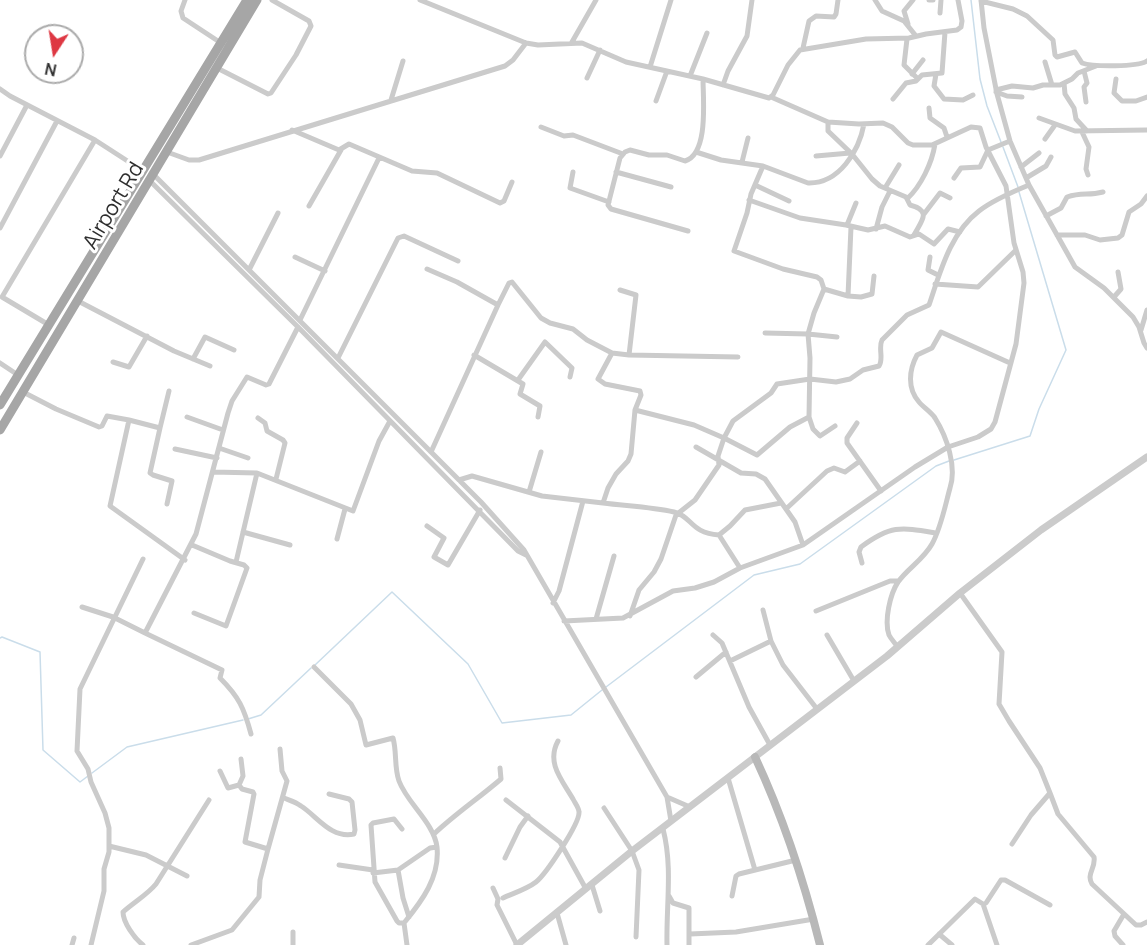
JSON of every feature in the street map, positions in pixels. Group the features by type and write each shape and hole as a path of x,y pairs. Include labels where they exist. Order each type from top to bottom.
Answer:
{"main road":[{"path":"0,405 20,376 247,0"},
{"name":"Airport Rd","path":"0,430 257,0"},
{"path":"755,757 769,786 796,860 820,945"}],"street":[{"path":"185,0 181,11 183,18 221,43"},
{"path":"217,68 268,94 273,91 311,27 309,21 272,0"},
{"path":"420,0 526,43 585,44 626,62 704,79 767,98 771,97 828,122 883,123 892,127 910,144 934,144 970,127 979,128 1010,193 1016,250 1021,262 1024,283 1016,344 995,422 990,429 915,466 803,545 740,568 714,582 667,593 630,616 620,619 564,621"},
{"path":"572,42 596,0"},
{"path":"650,67 671,0"},
{"path":"723,85 747,36 752,0"},
{"path":"875,0 884,12 908,26 916,36"},
{"path":"908,26 904,11 913,0"},
{"path":"940,12 941,0"},
{"path":"771,97 792,58 803,48 866,39 907,39 957,30 962,24 958,0"},
{"path":"803,48 809,21 816,16 834,17 837,1"},
{"path":"1147,62 1137,66 1098,66 1082,63 1075,52 1056,57 1053,40 1027,16 1012,9 981,1 984,28 1007,142 1028,185 1075,267 1114,297 1133,317 1147,348"},
{"path":"893,99 904,84 922,75 942,72 945,32"},
{"path":"690,76 707,33"},
{"path":"907,39 903,62 905,67 918,79"},
{"path":"167,152 191,160 199,160 505,66 526,43"},
{"path":"587,78 600,50"},
{"path":"912,74 923,60"},
{"path":"391,100 403,61"},
{"path":"1045,62 1052,86"},
{"path":"996,91 1012,86 1033,88 1043,85 1052,86 1064,83 1078,73 1098,66"},
{"path":"656,101 667,71"},
{"path":"1084,71 1087,83 1084,87 1086,102"},
{"path":"936,74 934,86 944,99 963,100 973,95"},
{"path":"688,231 608,207 616,172 623,154 630,150 649,155 667,155 685,161 691,159 696,152 704,126 704,79"},
{"path":"1116,79 1114,93 1122,101 1136,101 1147,97"},
{"path":"1064,83 1065,94 1074,108 1076,119 1085,132 1089,147 1086,169 1088,175"},
{"path":"0,88 27,105 95,140 143,171"},
{"path":"996,91 1007,96 1023,97"},
{"path":"0,156 27,105"},
{"path":"928,108 930,118 944,128 947,137"},
{"path":"1039,118 1068,130 1085,132 1147,130"},
{"path":"0,228 57,121"},
{"path":"828,122 828,131 851,153 872,179 907,199 910,205 918,206 924,214"},
{"path":"696,152 714,158 763,166 808,183 815,183 837,174 861,140 864,124"},
{"path":"1045,139 1055,124"},
{"path":"541,127 564,136 573,135 623,154"},
{"path":"292,130 341,150"},
{"path":"742,162 748,138"},
{"path":"49,325 1,297 95,140"},
{"path":"954,178 961,168 980,167 990,149 1007,142"},
{"path":"309,206 341,150 349,144 415,172 437,173 501,203 512,182"},
{"path":"907,199 930,164 934,144"},
{"path":"816,156 851,153"},
{"path":"1021,167 1039,153"},
{"path":"1026,178 1046,166 1051,157"},
{"path":"145,633 192,545 201,521 232,401 245,378 269,384 380,158"},
{"path":"876,229 887,189 899,165"},
{"path":"763,166 749,200 747,213 734,248 735,252 783,269 817,276 821,280 825,289 814,313 808,334 810,379 808,417 810,425 820,436 835,426"},
{"path":"573,172 570,188 609,202"},
{"path":"616,172 671,187"},
{"path":"152,178 249,270 390,421 519,551 526,555"},
{"path":"152,178 299,323 338,358 431,452 463,478 516,540 524,550 667,797 671,821"},
{"path":"630,616 639,590 654,572 661,559 677,513 695,500 711,477 719,461 718,456 724,438 733,421 771,393 777,384 810,379 836,382 850,379 863,370 881,365 880,343 907,315 929,306 938,275 960,232 979,211 1028,185"},
{"path":"755,186 789,201"},
{"path":"1046,216 1062,208 1067,197 1081,193 1091,195 1102,192"},
{"path":"914,236 924,214 939,193 950,198"},
{"path":"1057,235 1085,235 1100,240 1118,238 1129,212 1141,204 1147,196"},
{"path":"749,200 800,218 868,230 885,226 910,237 919,234 934,244 948,229 960,232"},
{"path":"848,296 849,226 856,203"},
{"path":"249,270 278,213"},
{"path":"338,358 398,238 404,236 458,261"},
{"path":"935,284 978,287 1016,250"},
{"path":"295,257 325,271"},
{"path":"930,257 928,270 938,275"},
{"path":"427,269 458,282 498,305"},
{"path":"1114,297 1121,290 1118,272"},
{"path":"825,289 848,296 871,295 874,276"},
{"path":"431,452 509,283 513,282 541,318 550,323 573,329 587,340 612,353 738,357"},
{"path":"620,290 636,295 629,355"},
{"path":"78,301 210,366"},
{"path":"1141,332 1147,310"},
{"path":"897,646 890,638 888,621 893,593 898,581 924,556 933,542 951,488 953,471 937,420 921,404 913,391 911,372 917,355 932,348 938,334 943,332 1010,363"},
{"path":"765,333 808,334 837,338"},
{"path":"113,362 129,367 147,336"},
{"path":"193,359 205,337 234,350"},
{"path":"518,380 544,342 572,368 570,378"},
{"path":"603,503 611,481 631,454 635,410 641,395 640,391 605,384 598,379 612,353"},
{"path":"474,355 523,384 521,395 540,406 537,417"},
{"path":"0,363 20,376"},
{"path":"167,504 172,481 150,473 170,391"},
{"path":"23,392 56,410 99,427 102,426 107,416 160,428"},
{"path":"635,410 694,425 758,454 790,427 808,417"},
{"path":"188,417 223,430"},
{"path":"258,418 266,423 267,432 285,443 276,479"},
{"path":"129,420 110,506 184,560"},
{"path":"213,472 257,473 351,511 355,510 379,441 390,421"},
{"path":"857,423 847,440 881,491"},
{"path":"696,447 741,473 756,474 762,477 787,508 803,545"},
{"path":"219,448 248,458"},
{"path":"175,449 217,458"},
{"path":"529,492 541,452"},
{"path":"493,888 498,899 497,905 517,945 632,851 854,681 960,592 1041,530 1147,457"},
{"path":"787,508 827,471 834,468 845,472 860,461"},
{"path":"236,562 257,473"},
{"path":"463,478 475,477 529,492 583,501 677,513 699,531 708,535 719,535 745,510 781,503"},
{"path":"553,603 559,591 583,501"},
{"path":"337,539 345,508"},
{"path":"427,526 444,538 434,557 448,565 480,510"},
{"path":"862,563 859,552 861,547 886,530 904,528 936,532"},
{"path":"243,532 290,545"},
{"path":"719,535 740,568"},
{"path":"192,545 244,564 247,570 226,626 194,613"},
{"path":"596,619 614,556"},
{"path":"92,945 104,896 104,869 109,855 109,846 107,819 90,782 88,769 78,755 76,746 80,689 143,559"},
{"path":"816,611 890,581 898,581"},
{"path":"960,592 1002,652 999,704 1040,768 1058,814 1094,857 1089,875 1092,884 1136,925 1147,922"},
{"path":"81,607 113,617 222,670 220,678 235,693 246,714 251,734"},
{"path":"763,610 771,641 783,665 817,709"},
{"path":"713,635 722,643 749,707 770,745"},
{"path":"827,635 854,681"},
{"path":"730,661 771,641"},
{"path":"696,677 726,652"},
{"path":"314,667 351,704 360,720 367,746 393,738 399,781 434,834 437,863 419,905 404,923 407,945"},
{"path":"503,898 535,883 563,848 579,813 553,765 553,753 558,741"},
{"path":"191,945 232,930 240,923 261,894 261,880 268,849 284,798 287,780 282,771 280,749"},
{"path":"220,771 228,788 239,784 243,776 241,759"},
{"path":"434,834 464,807 479,798 501,779 500,768"},
{"path":"728,778 755,870"},
{"path":"239,784 242,789 254,794 244,842 268,849"},
{"path":"1012,844 1031,815 1050,793"},
{"path":"284,798 301,806 328,828 347,835 354,834 352,802 349,799 329,794"},
{"path":"667,797 690,807"},
{"path":"143,945 122,914 136,900 148,893 169,865 209,800"},
{"path":"506,800 557,839 589,887 600,911"},
{"path":"604,808 632,851 640,874 636,937"},
{"path":"505,858 528,816"},
{"path":"402,829 394,819 372,824 375,882 397,921 404,923"},
{"path":"663,829 667,847 669,894 666,906 667,945"},
{"path":"109,846 135,851 169,865 187,876"},
{"path":"339,865 373,871 398,870 430,849 437,847"},
{"path":"732,896 736,876 796,860"},
{"path":"398,870 409,917"},
{"path":"983,903 986,903 1003,880 1050,905"},
{"path":"669,894 673,903 686,905 689,908 689,945"},
{"path":"928,945 975,899 983,903 997,945"},
{"path":"557,913 566,945"},
{"path":"1124,914 1114,931 1115,936 1124,945"},
{"path":"690,934 768,928 814,919"},
{"path":"293,932 293,945"},
{"path":"939,934 952,945"},
{"path":"72,945 74,938"}],"waterway":[{"path":"971,0 980,79 987,106 1001,142"},
{"path":"1003,147 1018,187"},
{"path":"954,460 1030,436 1039,409 1066,350 1019,192"},
{"path":"606,687 754,575 800,564 936,466 949,461"},
{"path":"315,665 392,592 468,664 502,723 571,715 602,690"},
{"path":"0,638 40,652 43,750 80,782 88,776"},
{"path":"248,719 261,715 311,668"},
{"path":"92,773 127,747 243,720"}]}
